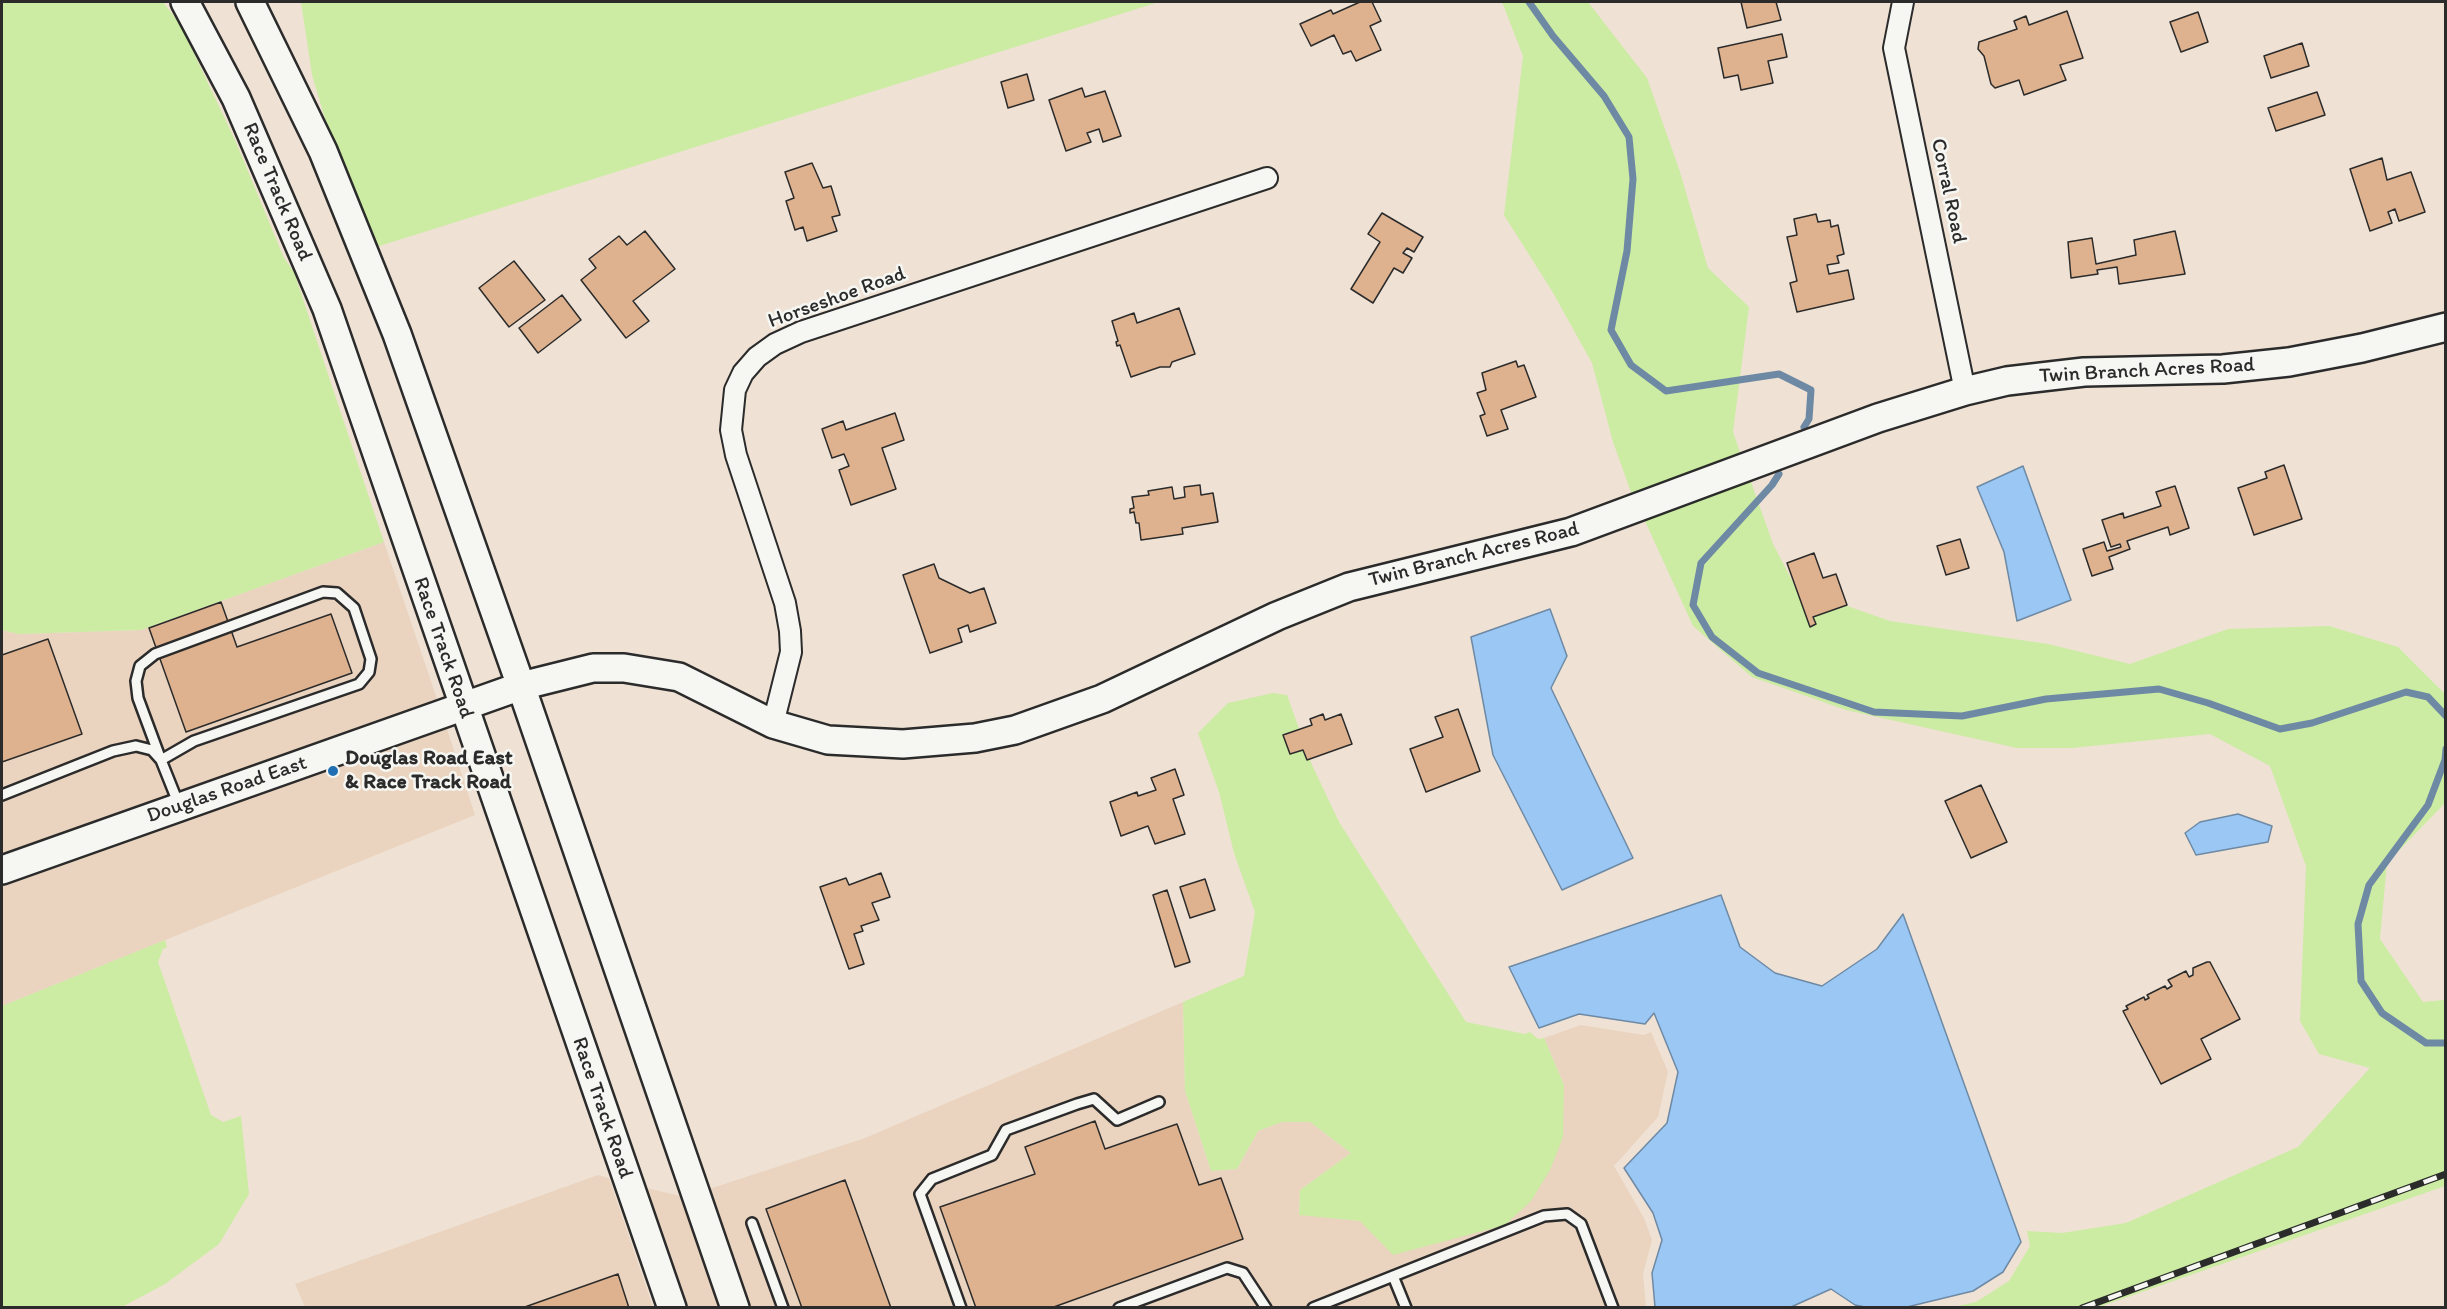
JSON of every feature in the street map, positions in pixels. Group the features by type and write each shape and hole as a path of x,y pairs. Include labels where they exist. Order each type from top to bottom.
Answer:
{"main road":[{"name":"Race Track Road","path":"185,2 236,98 327,309 672,1308"},
{"path":"250,2 323,151 357,229 521,686 735,1308"},
{"name":"Twin Branch Acres Road","path":"521,686 593,668 652,671 679,677 773,724 810,736 863,743 938,742 1015,730 1102,699 1277,616 1349,587 1571,532 1878,418 1965,391 2007,381 2084,372 2223,369 2289,362 2362,348 2445,327"},
{"name":"Douglas Road East","path":"2,870 521,686"}],"street":[{"name":"Corral Road","path":"1903,2 1894,48 1965,391"},
{"name":"Horseshoe Road","path":"773,724 787,674 791,652 790,631 785,603 736,455 731,430 735,390 743,373 757,357 775,344 801,332 1267,178"}],"lane":[{"path":"161,760 194,741 359,684 369,672 370,659 354,608 337,592 323,592 155,654 140,666 136,681 138,698 161,760 180,807"},
{"path":"2,795 113,751 136,746 152,750 161,760"},
{"path":"961,1308 920,1194 932,1179 992,1155 1006,1130 1077,1104 1094,1099 1117,1120 1159,1102"},
{"path":"1313,1308 1333,1304 1393,1276 1544,1216 1567,1214 1581,1224 1613,1308"},
{"path":"752,1223 783,1308"},
{"path":"1119,1308 1227,1268 1243,1273 1266,1308"},
{"path":"1393,1276 1406,1308"}],"shaded area":[{"path":"384,542 438,702 2,857 2,630 19,634 141,630"},
{"path":"446,726 475,815 2,1006 2,884"},
{"path":"1183,1002 1185,1091 1211,1171 1237,1169 1258,1131 1282,1122 1310,1122 1351,1153 1300,1190 1299,1214 1360,1221 1564,1085 1544,1038 1581,1025 1644,1035 1651,1032 1668,1072 1658,1117 1614,1166 1644,1218 1652,1240 1643,1274 1646,1307 747,1307 706,1190 865,1138"},
{"path":"598,1175 609,1178 653,1307 305,1307 295,1284"},
{"path":"642,1187 685,1197 723,1307 684,1307"}],"green space":[{"path":"2,2 163,2 180,24 235,140 284,258 294,272 384,542 141,630 19,634 2,630"},
{"path":"301,2 1159,2 376,247 332,142 312,75"},
{"path":"1502,2 1588,2 1647,78 1680,172 1708,268 1749,307 1733,432 1741,455 1632,495 1613,442 1592,363 1552,291 1504,215 1523,56"},
{"path":"1750,479 1773,544 1796,588 1890,621 2048,644 2130,664 2228,629 2329,626 2398,647 2445,694 2445,803 2387,863 2380,939 2423,1002 2445,1000 2445,1186 2099,1307 1953,1307 1976,1302 2009,1281 2030,1246 2027,1231 2062,1233 2126,1223 2298,1147 2370,1068 2319,1054 2300,1021 2306,866 2270,766 2210,734 2072,748 2017,748 1846,710 1752,677 1693,626 1644,519"},
{"path":"1273,693 1287,695 1312,765 1339,822 1466,1022 1525,1034 1530,1032 1538,1039 1544,1038 1564,1085 1563,1137 1550,1170 1531,1201 1505,1225 1393,1255 1360,1221 1299,1215 1300,1190 1351,1153 1310,1122 1282,1122 1258,1131 1237,1169 1211,1171 1185,1091 1183,1002 1244,976 1255,912 1234,853 1219,792 1198,733 1228,703"},
{"path":"165,940 167,947 163,949 158,962 211,1115 223,1122 241,1116 249,1194 219,1244 165,1284 122,1307 2,1307 2,1006"}],"water":[{"path":"2023,466 2071,600 2017,621 2004,552 1977,487"},
{"path":"1550,609 1567,656 1551,688 1633,858 1562,890 1493,755 1471,637"},
{"path":"2238,814 2272,826 2268,842 2196,855 2185,833 2200,822"},
{"path":"1721,895 1740,947 1775,973 1822,986 1877,949 1903,914 2021,1242 2003,1272 1973,1291 1907,1307 1855,1305 1831,1289 1791,1307 1655,1307 1652,1273 1662,1240 1653,1213 1624,1168 1667,1123 1678,1072 1654,1013 1645,1024 1579,1014 1539,1028 1509,967"}],"building":[{"path":"1360,2 1372,2 1381,21 1370,26 1381,50 1356,61 1351,51 1343,54 1334,35 1311,46 1300,24 1331,10 1333,14"},
{"path":"1741,2 1776,2 1781,20 1747,28"},
{"path":"2067,11 2083,58 2060,65 2066,80 2024,95 2019,80 1995,88 1991,84 1984,56 1978,49 1979,42 2017,29 2014,21 2026,16 2029,25"},
{"path":"2198,12 2208,42 2181,52 2170,22"},
{"path":"1782,34 1787,57 1768,61 1773,83 1741,90 1738,75 1724,78 1718,48"},
{"path":"2302,43 2309,66 2271,78 2264,56"},
{"path":"1027,74 1034,100 1008,108 1001,82"},
{"path":"1082,88 1085,97 1105,91 1121,136 1103,142 1099,129 1087,133 1091,142 1066,151 1049,100"},
{"path":"2317,92 2325,115 2276,131 2268,108"},
{"path":"2382,158 2387,180 2411,172 2425,212 2399,221 2395,209 2388,212 2392,223 2370,231 2350,169"},
{"path":"812,163 823,188 831,186 840,215 832,217 837,231 807,241 803,227 795,230 786,201 794,198 785,172"},
{"path":"1382,213 1423,237 1414,252 1407,248 1403,253 1412,258 1403,273 1394,268 1373,303 1351,289 1380,242 1368,234"},
{"path":"1816,214 1818,222 1830,220 1831,227 1838,225 1844,254 1837,256 1839,263 1827,265 1829,274 1848,270 1854,299 1797,312 1790,283 1797,281 1787,237 1797,235 1794,219"},
{"path":"645,231 675,269 633,301 649,321 626,338 581,280 596,268 589,259 619,236 627,245"},
{"path":"2175,231 2185,274 2119,284 2117,267 2097,270 2098,274 2071,278 2068,242 2092,238 2096,264 2136,255 2134,240"},
{"path":"514,261 545,300 509,327 479,288"},
{"path":"562,295 581,320 538,353 519,328"},
{"path":"1179,308 1195,354 1172,362 1170,367 1160,367 1131,377 1120,345 1117,346 1118,341 1112,321 1134,313 1137,323"},
{"path":"1516,361 1518,367 1524,365 1536,397 1501,410 1508,429 1487,436 1480,416 1485,414 1477,393 1486,390 1482,373"},
{"path":"895,413 904,440 882,448 896,489 851,505 839,470 849,466 844,454 832,458 822,429 843,421 846,430"},
{"path":"2284,465 2302,519 2254,535 2238,488 2267,478 2265,472"},
{"path":"1200,485 1201,495 1213,493 1218,522 1182,528 1183,534 1141,540 1139,523 1136,523 1134,512 1130,513 1130,509 1134,508 1132,497 1149,495 1148,491 1172,487 1174,499 1185,497 1184,487"},
{"path":"2175,486 2189,528 2170,535 2168,527 2127,541 2130,549 2109,557 2113,569 2092,576 2083,549 2104,542 2107,551 2121,547 2120,544 2111,547 2102,520 2123,513 2124,518 2161,506 2156,492"},
{"path":"1960,539 1969,568 1946,575 1937,546"},
{"path":"1814,553 1823,578 1836,574 1847,605 1813,617 1816,624 1810,627 1787,563"},
{"path":"934,564 939,578 970,593 984,588 996,623 970,632 968,625 958,629 962,642 930,653 903,575"},
{"path":"221,602 237,647 331,614 352,673 186,732 149,628"},
{"path":"48,639 82,734 2,762 2,655"},
{"path":"1458,709 1480,771 1426,792 1410,749 1443,737 1435,717"},
{"path":"1323,714 1325,720 1341,714 1352,744 1307,760 1303,750 1290,754 1283,735 1312,725 1310,719"},
{"path":"1175,769 1184,795 1173,799 1185,834 1155,844 1148,826 1121,836 1110,802 1137,792 1138,796 1156,790 1151,778"},
{"path":"1981,785 2007,842 1971,858 1945,801"},
{"path":"881,873 890,897 872,903 879,920 861,926 863,931 854,934 864,964 849,969 820,887 846,878 849,885"},
{"path":"1205,879 1215,910 1190,918 1180,887"},
{"path":"1167,890 1190,962 1175,967 1153,895"},
{"path":"2210,962 2240,1019 2201,1039 2211,1059 2161,1084 2123,1011 2128,1009 2126,1006 2144,997 2145,1000 2149,998 2147,995 2165,986 2167,989 2172,986 2168,980 2186,971 2189,977 2193,975 2193,968"},
{"path":"1095,1121 1105,1149 1177,1124 1199,1185 1221,1178 1243,1239 1051,1308 976,1308 940,1207 1035,1174 1025,1147"},
{"path":"845,1180 891,1308 802,1308 766,1209"},
{"path":"618,1274 629,1308 522,1308"}],"waterway":[{"path":"1529,2 1553,36 1604,96 1629,137 1633,179 1627,251 1611,330 1631,365 1666,391 1779,374 1811,390 1809,419 1804,427"},
{"path":"1779,474 1772,485 1701,563 1693,605 1712,637 1758,673 1874,712 1962,716 2046,699 2159,689 2208,703 2280,729 2312,723 2406,692 2428,697 2446,716"},
{"path":"2446,749 2445,760 2428,805 2369,885 2358,924 2361,981 2382,1013 2426,1043 2446,1043"}],"railway":[{"path":"2082,1308 2446,1174"}],"place":[{"name":"Douglas Road East & Race Track Road","path":"333,771"}]}
